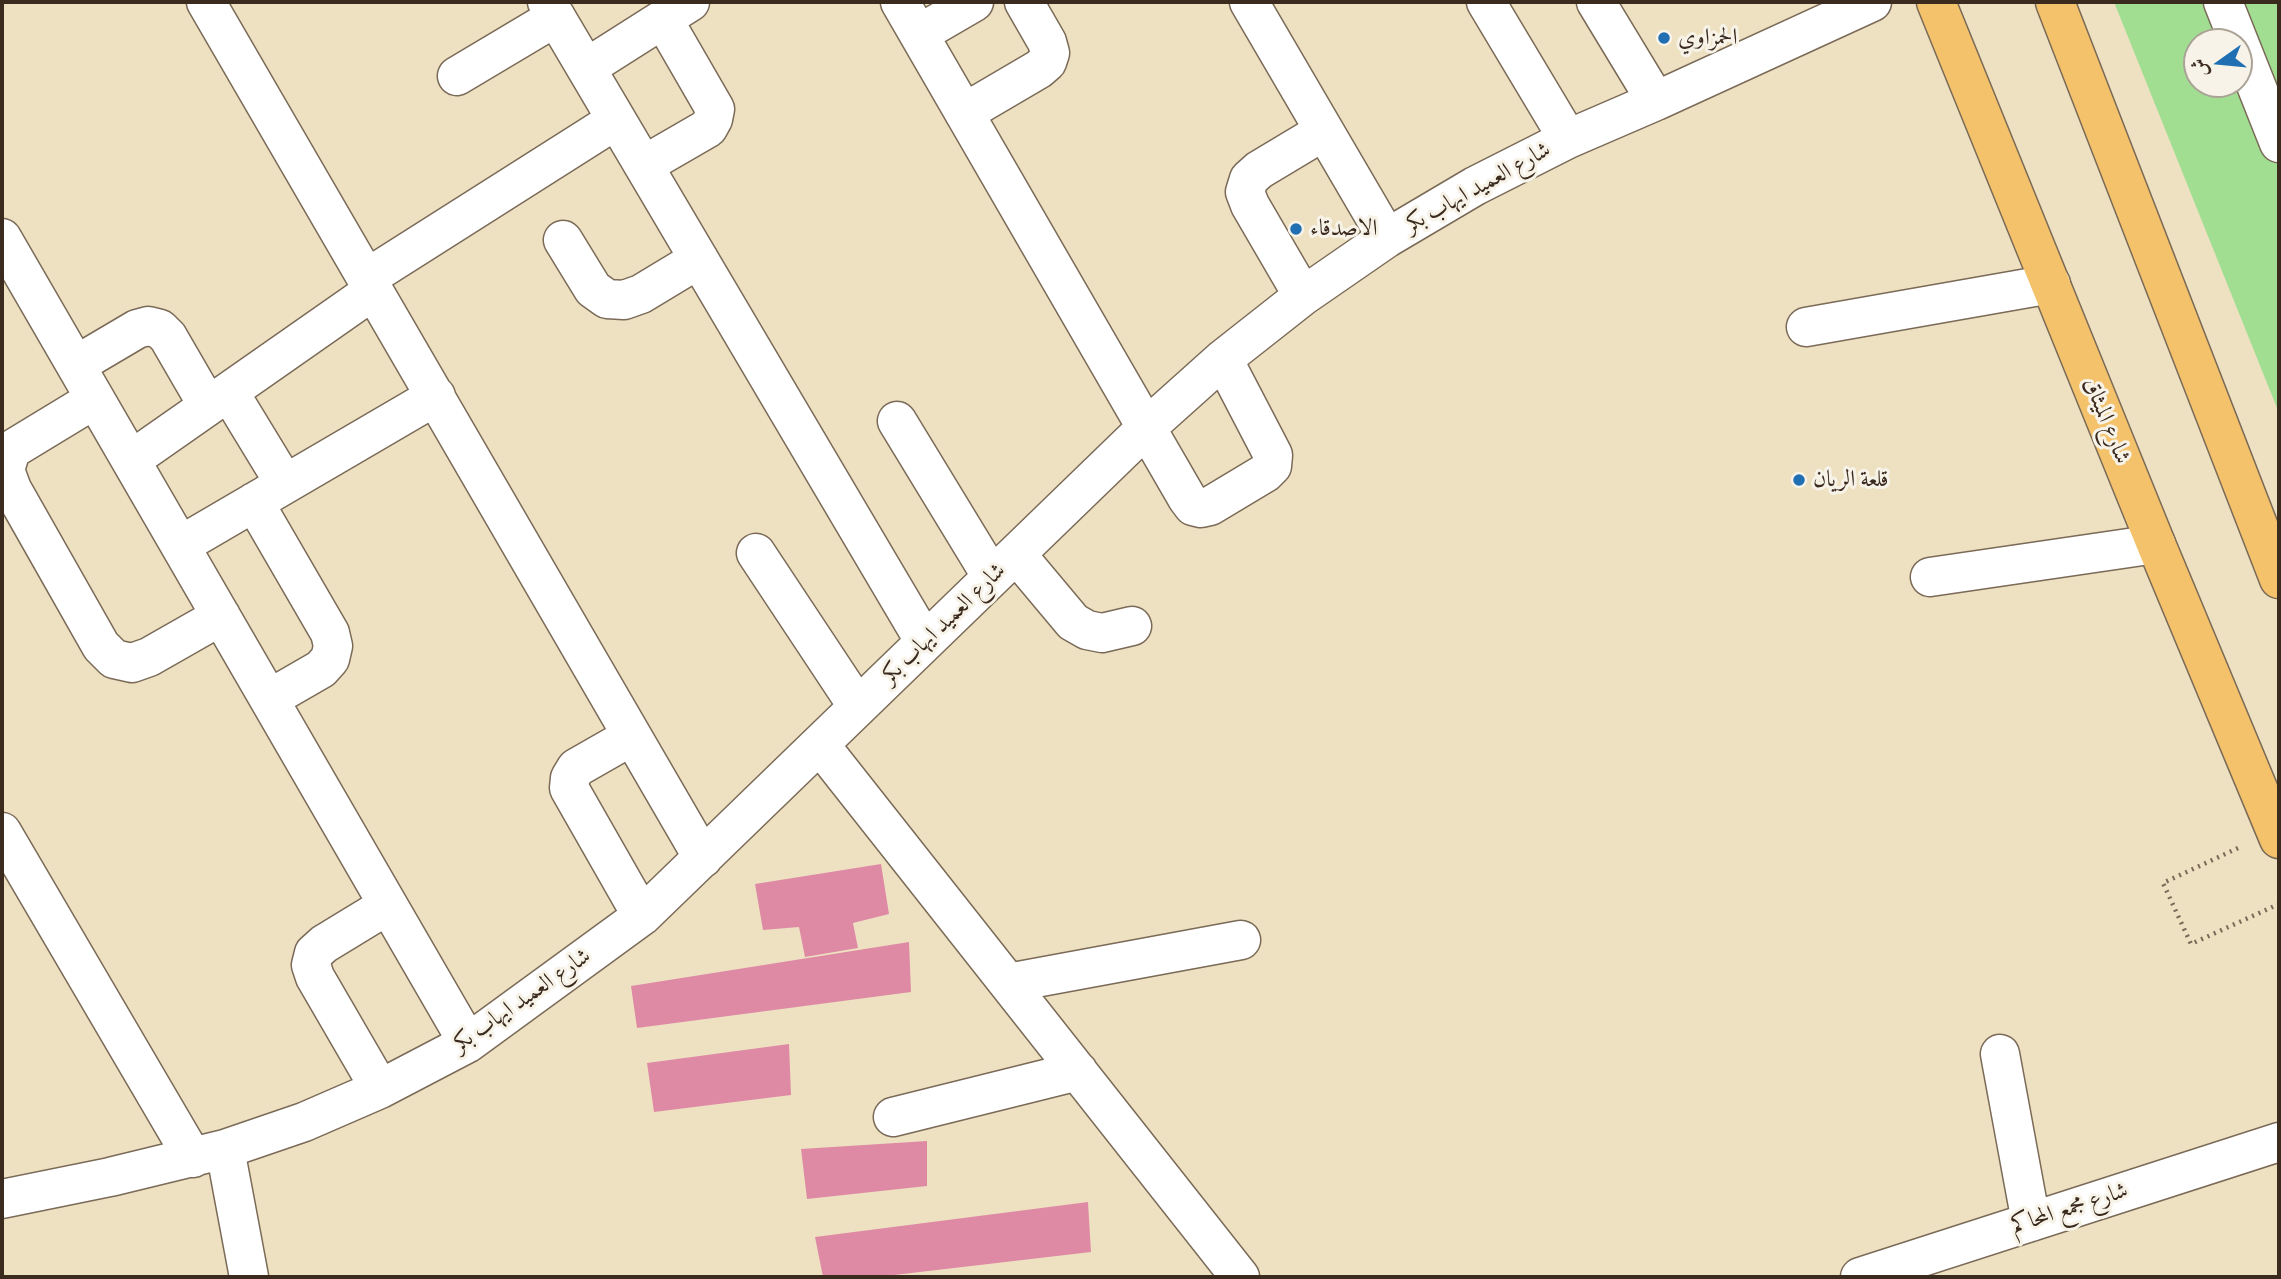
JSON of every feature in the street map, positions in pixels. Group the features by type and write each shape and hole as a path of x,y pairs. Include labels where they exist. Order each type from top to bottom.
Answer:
{"main road":[{"name":"شارع الميثاق","path":"1936,2 2277,835"},
{"path":"2055,2 2279,579"}],"street":[{"path":"206,2 703,858"},
{"path":"900,2 1146,428 1193,506 1201,508 1210,506 1272,466 1270,446 1223,359"},
{"path":"919,34 974,2"},
{"path":"964,113 1047,62 1050,53 1047,42 1024,2"},
{"path":"1249,2 1387,238"},
{"path":"1486,2 1568,139"},
{"path":"1596,2 1656,102"},
{"name":"شارع العميد ايهاب بكر","path":"2,1199 209,1153 304,1122 380,1089 468,1043 642,916 1146,428 1223,359 1303,296 1387,238 1475,186 1568,139 1656,102 1872,2"},
{"path":"2223,2 2279,144"},
{"path":"457,76 552,9 925,642"},
{"path":"586,68 677,10 715,109 713,119 708,128 644,165"},
{"path":"131,460 219,399 371,284 616,120"},
{"path":"1303,296 1245,192 1249,179 1259,170 1324,131"},
{"path":"2,238 468,1043"},
{"path":"563,240 593,289 607,299 624,300 641,294 699,259"},
{"path":"1806,327 2051,284"},
{"path":"76,365 137,329 148,326 160,329 168,337 219,399 270,493 333,646 330,659 321,669 269,699"},
{"path":"181,545 436,396"},
{"path":"95,399 11,450 5,470 12,489 102,646 114,659 132,663 149,657 221,616"},
{"path":"897,421 1004,566 1073,622 1087,630 1102,633 1132,626"},
{"path":"1930,577 2156,544"},
{"path":"756,553 858,707"},
{"path":"632,736 576,768 570,778 569,788 642,916"},
{"path":"820,745 1240,1277"},
{"path":"2,832 209,1153 249,1277"},
{"path":"380,1089 315,977 311,965 314,953 324,944 388,905"},
{"path":"1008,983 1241,940"},
{"path":"2000,1054 2031,1222"},
{"path":"894,1117 1079,1071"},
{"name":"شارع مجمع المحاكم","path":"1860,1277 1941,1265 2031,1222 2279,1142"}],"path":[{"path":"2277,835 2163,883 2191,944 2279,904"}],"green space":[{"path":"2114,2 2279,2 2279,413"}],"building":[{"path":"881,864 889,914 853,923 858,948 805,957 799,927 763,930 755,884"},
{"path":"909,942 911,992 637,1028 631,986"},
{"path":"789,1044 791,1095 654,1112 647,1063"},
{"path":"927,1141 927,1186 807,1199 801,1149"},
{"path":"1088,1202 1091,1252 877,1277 823,1277 815,1237"}],"place":[{"name":"الحمزاوي","path":"1664,38"},
{"name":"الاصدقاء","path":"1296,229"},
{"name":"قلعة الريان","path":"1799,480"}]}
